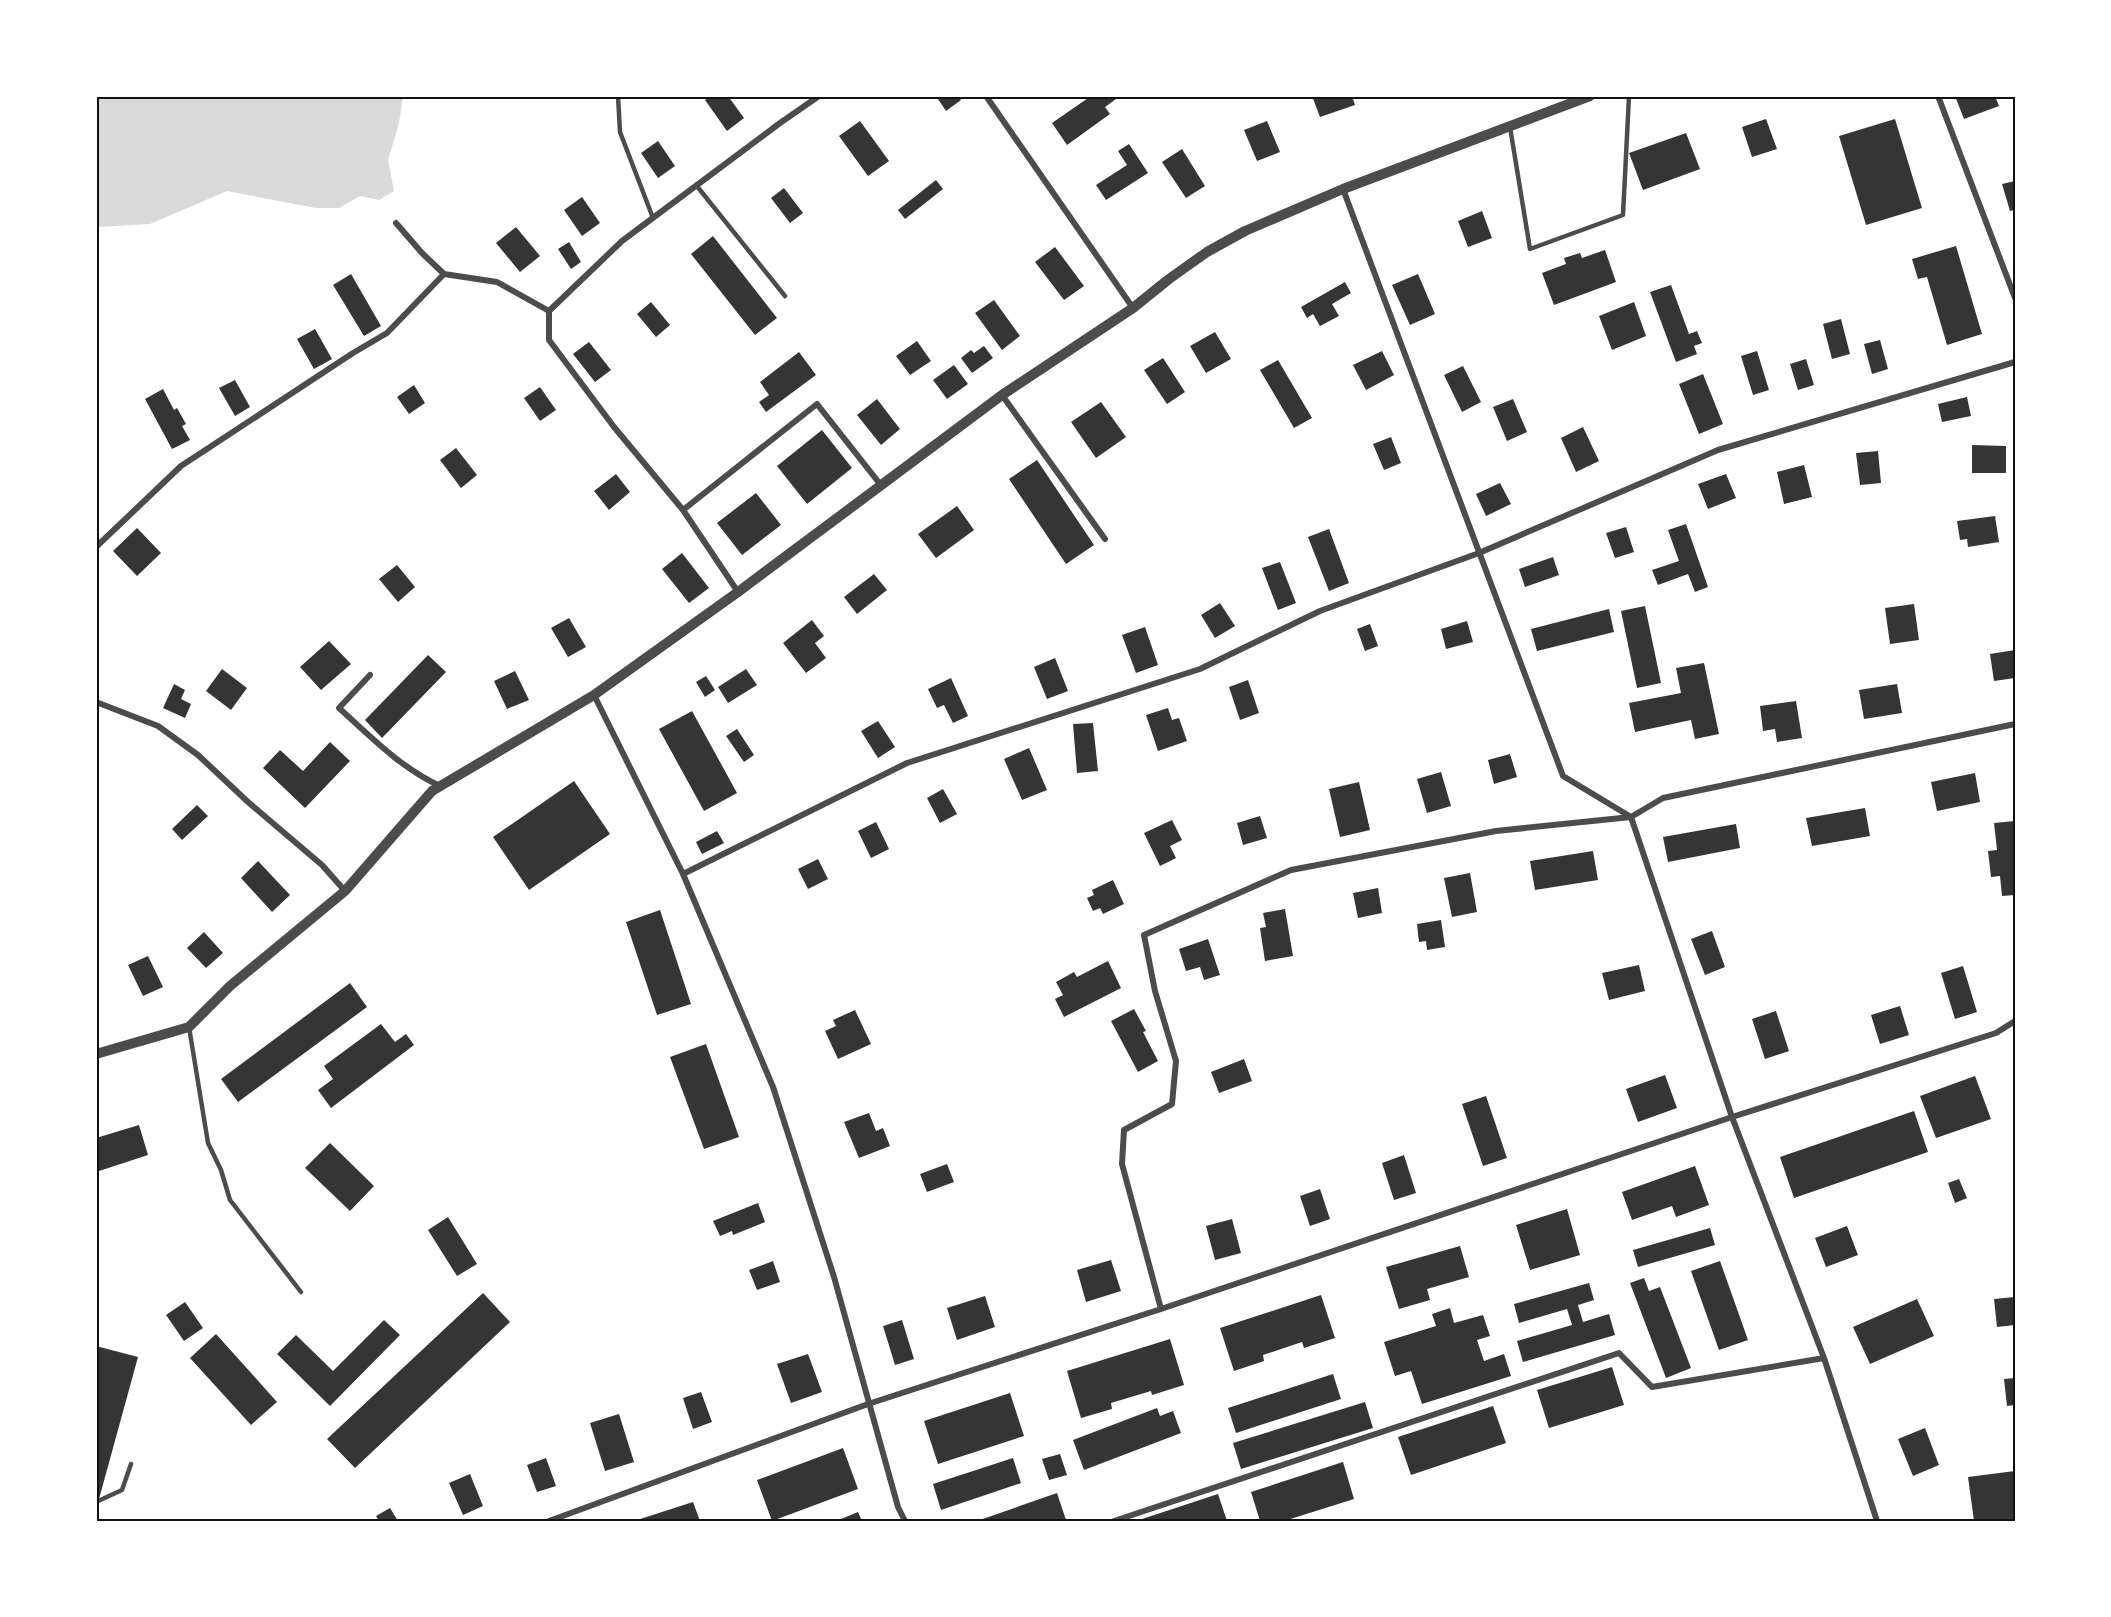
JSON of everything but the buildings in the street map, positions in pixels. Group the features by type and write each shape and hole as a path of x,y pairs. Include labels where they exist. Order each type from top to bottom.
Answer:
{"street":[{"path":"738,592 683,510 614,427 549,340 549,311 622,241 819,96"},
{"path":"987,96 1133,308"},
{"path":"96,1054 189,1027 230,986 345,891 432,791 594,695 738,592 1002,395 1133,308 1207,252 1245,231 1343,189 1590,96"},
{"path":"1938,96 1964,159 2015,298"},
{"path":"1343,189 1563,776 1631,817 1732,1117 1824,1358 1877,1521"},
{"path":"396,223 444,274 497,282 549,311"},
{"path":"96,547 181,466 353,352 387,333 444,274"},
{"path":"683,874 907,763 1200,669 1320,611 1479,553 1718,450 2015,362"},
{"path":"1002,395 1105,539"},
{"path":"683,510 817,404 880,484"},
{"path":"370,675 339,708 389,754 440,786"},
{"path":"594,695 683,874 773,1087 834,1277 868,1404 898,1507 905,1521"},
{"path":"96,702 158,726 198,755 248,802 322,865 345,891"},
{"path":"1161,1309 1122,1164 1124,1130 1172,1104 1176,1061 1155,991 1144,935 1291,870 1496,831 1631,817 1663,798 2015,723"},
{"path":"549,1521 868,1404 1161,1309 1732,1117 1996,1033 2015,1021"},
{"path":"1114,1521 1619,1353 1652,1387 1824,1358"}],"lane":[{"path":"618,96 620,132 653,218"},
{"path":"1510,127 1530,249 1623,215 1629,96"},
{"path":"696,185 785,296"},
{"path":"189,1027 208,1143 221,1170 230,1200 302,1292"},
{"path":"96,1502 122,1490 131,1464"}],"shaded area":[{"path":"96,96 403,96 399,123 388,160 394,191 379,200 360,196 339,208 316,208 227,191 150,224 96,227"}]}
